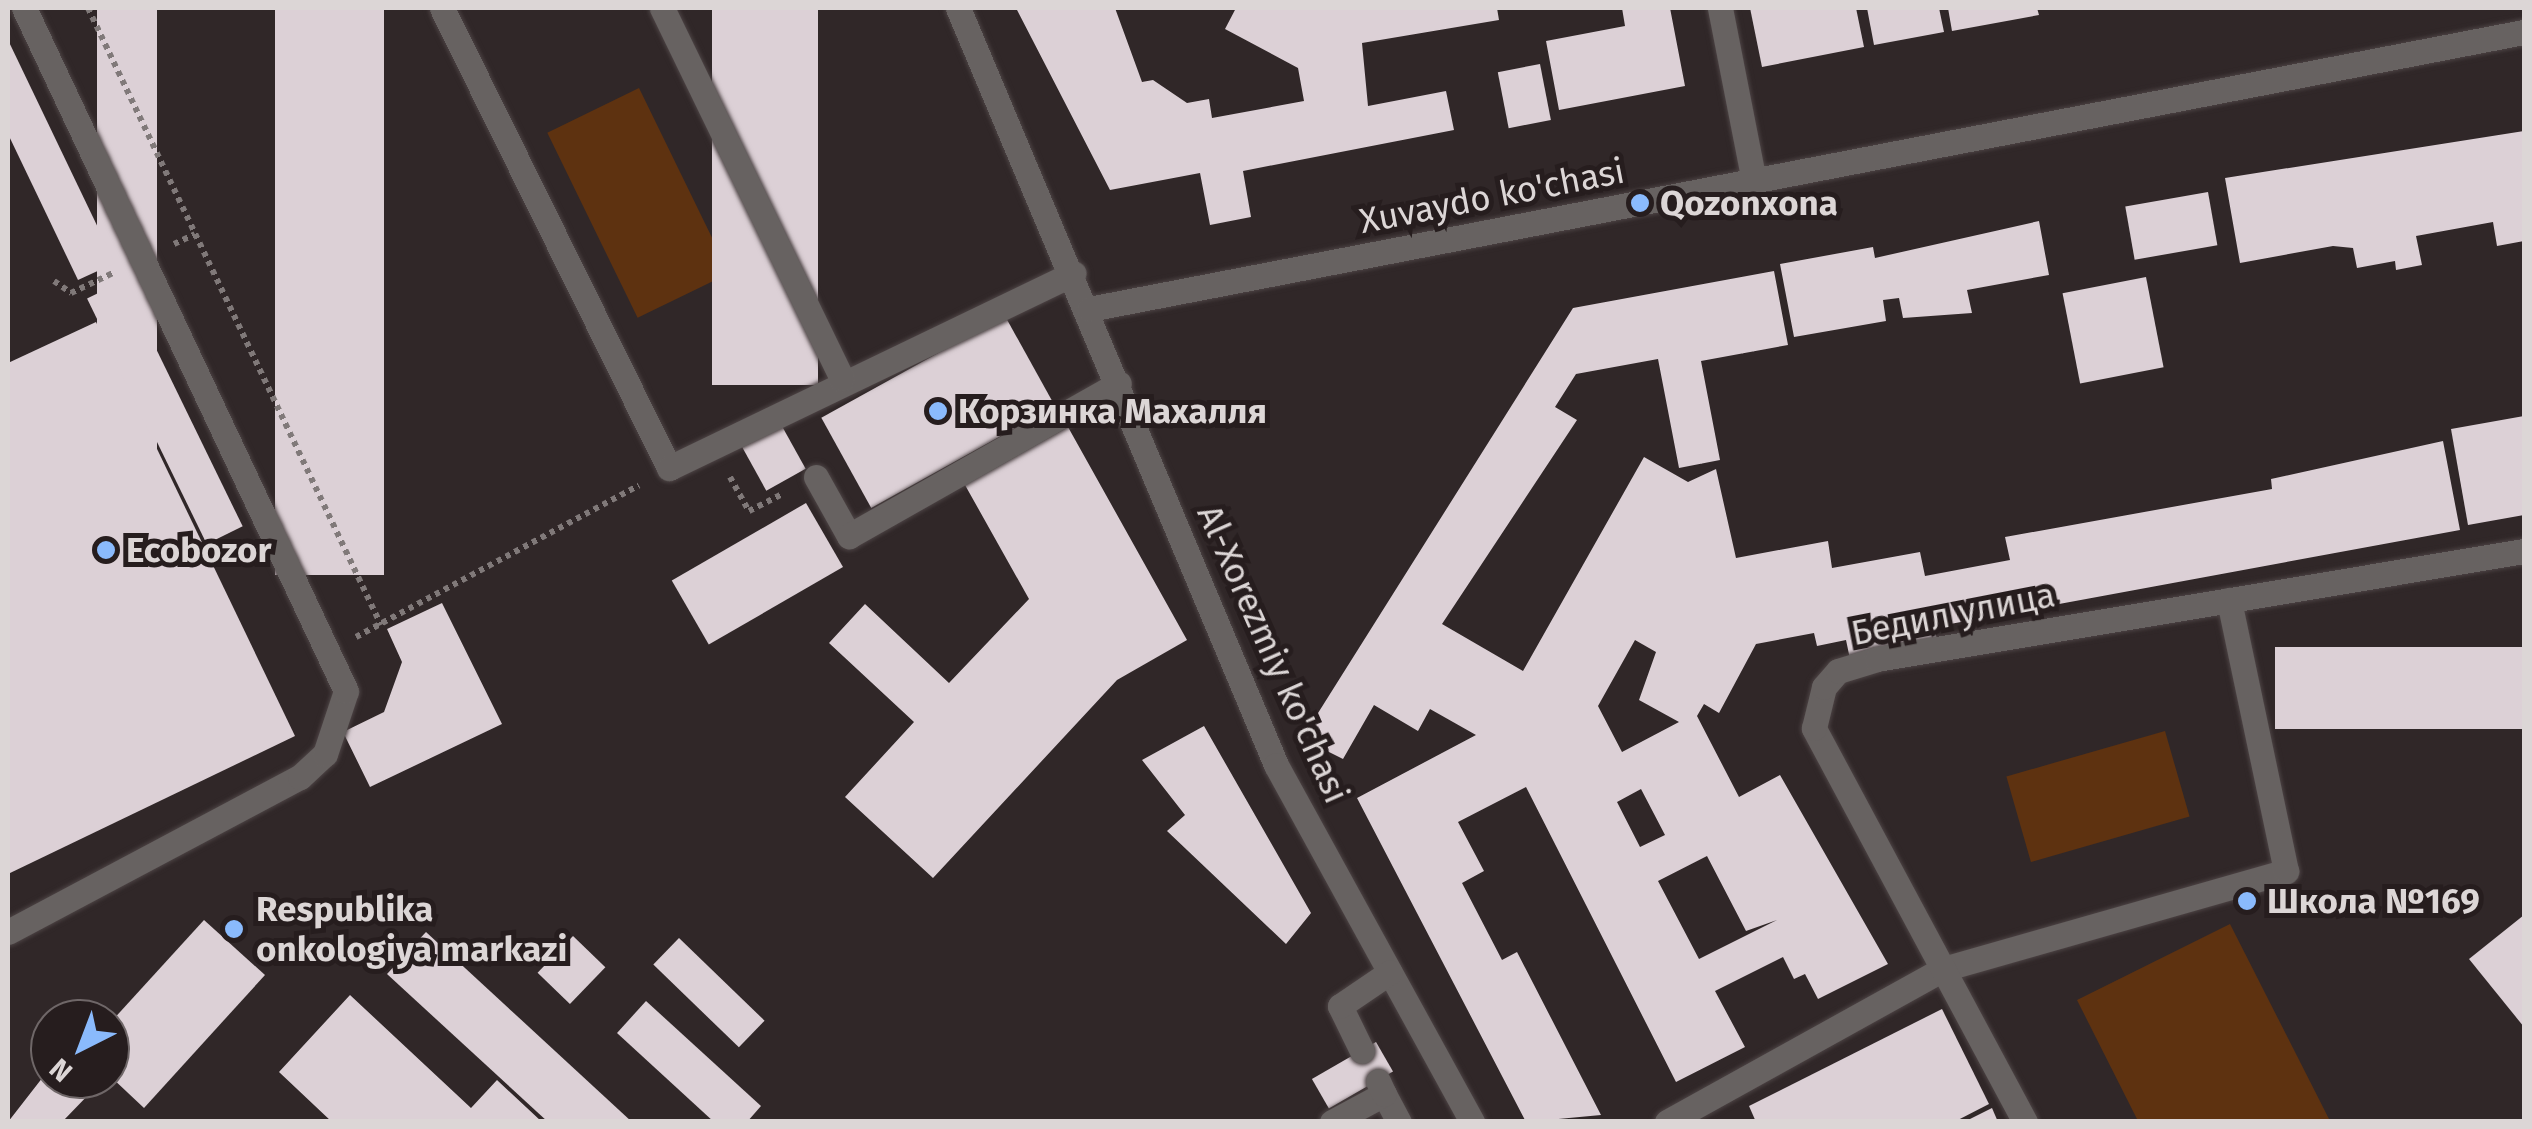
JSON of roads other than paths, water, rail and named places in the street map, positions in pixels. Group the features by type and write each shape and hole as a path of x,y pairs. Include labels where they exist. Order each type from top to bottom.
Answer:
{"street":[{"path":"8,932 300,777 341,723 346,691 24,8"},
{"path":"442,8 669,468 842,380 1074,273"},
{"path":"662,8 842,380"},
{"path":"958,8 1089,309"},
{"path":"1720,8 1754,181"},
{"name":"Xuvaydo ko'chasi","path":"1089,309 2524,32"},
{"name":"Al-Xorezmiy ko'chasi","path":"1089,309 1276,765 1472,1122"},
{"path":"816,477 849,536 1119,384"},
{"name":"Бедил улица","path":"2024,1122 1814,728 1824,688 1838,672 1877,659 2524,551"},
{"path":"1667,1122 1943,969 2286,871 2228,600"},
{"path":"1362,1051 1340,1006 1390,972"},
{"path":"1332,1122 1381,1088 1399,1122"}],"place":[{"name":"Qozonxona","path":"1640,203"},
{"name":"Корзинка Махалля","path":"938,411"},
{"name":"Ecobozor","path":"106,550"},
{"name":"Школа №169","path":"2247,901"},
{"name":"Respublika onkologiya markazi","path":"234,929"}]}
